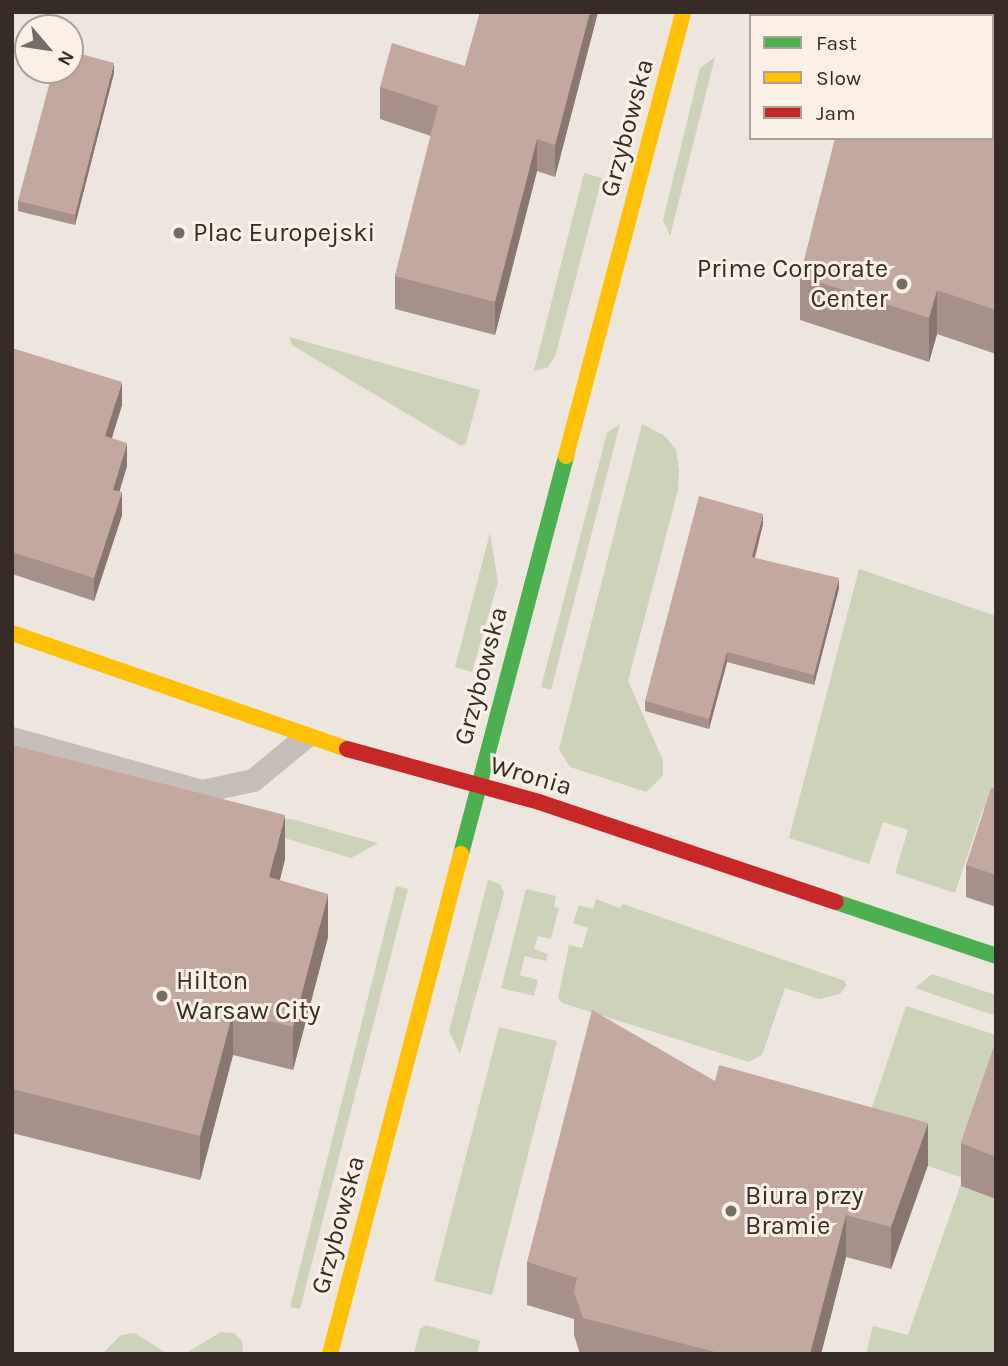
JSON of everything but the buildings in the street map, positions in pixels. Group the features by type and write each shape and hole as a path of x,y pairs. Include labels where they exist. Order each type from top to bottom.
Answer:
{"street":[{"name":"Grzybowska","path":"330,1354 477,785 683,12"},
{"name":"Wronia","path":"12,633 305,737 477,785 679,848 996,956"}],"lane":[{"path":"12,738 202,791 253,780 305,737"}],"green space":[{"path":"715,57 670,236 663,220 700,68"},
{"path":"584,173 602,178 555,357 547,368 534,371"},
{"path":"289,337 480,390 466,443 461,446 292,345"},
{"path":"620,424 551,690 541,687 607,433"},
{"path":"642,424 665,436 676,450 679,470 678,490 628,681 663,760 663,776 646,792 570,767 559,749"},
{"path":"490,533 498,582 472,672 455,667"},
{"path":"859,569 996,616 996,804 983,809 955,893 895,873 908,830 883,822 869,864 789,838"},
{"path":"291,819 378,843 351,858 265,832 278,820"},
{"path":"488,880 500,884 504,893 460,1054 449,1031"},
{"path":"396,886 408,889 300,1309 290,1307"},
{"path":"526,889 556,896 554,907 559,908 551,939 538,936 534,949 548,954 546,961 525,956 520,975 538,980 534,996 501,988"},
{"path":"596,899 620,908 623,904 845,981 846,986 840,994 819,999 785,988 762,1055 749,1062 562,1003 558,998 569,945 582,948 588,928 573,923 579,905 593,909"},
{"path":"932,974 996,995 996,1016 915,988"},
{"path":"906,1006 996,1035 996,1354 866,1354 873,1326 908,1335 963,1178 873,1147 862,1137"},
{"path":"499,1027 557,1041 492,1295 434,1281"},
{"path":"426,1325 480,1341 477,1354 414,1354 420,1329"},
{"path":"221,1332 234,1333 242,1341 243,1354 184,1354"},
{"path":"134,1333 171,1354 102,1354 121,1335"}],"traffic: fast":[{"path":"461,854 566,456"},
{"path":"836,902 996,956"}],"traffic: slow":[{"path":"566,456 683,12"},
{"path":"12,633 347,749"},
{"path":"330,1354 461,854"}],"traffic: jam":[{"path":"347,749 539,802 836,902"}],"place":[{"name":"Plac Europejski","path":"179,233"},
{"name":"Prime Corporate Center","path":"902,284"},
{"name":"Hilton Warsaw City","path":"162,996"},
{"name":"Biura przy Bramie","path":"731,1211"}]}
